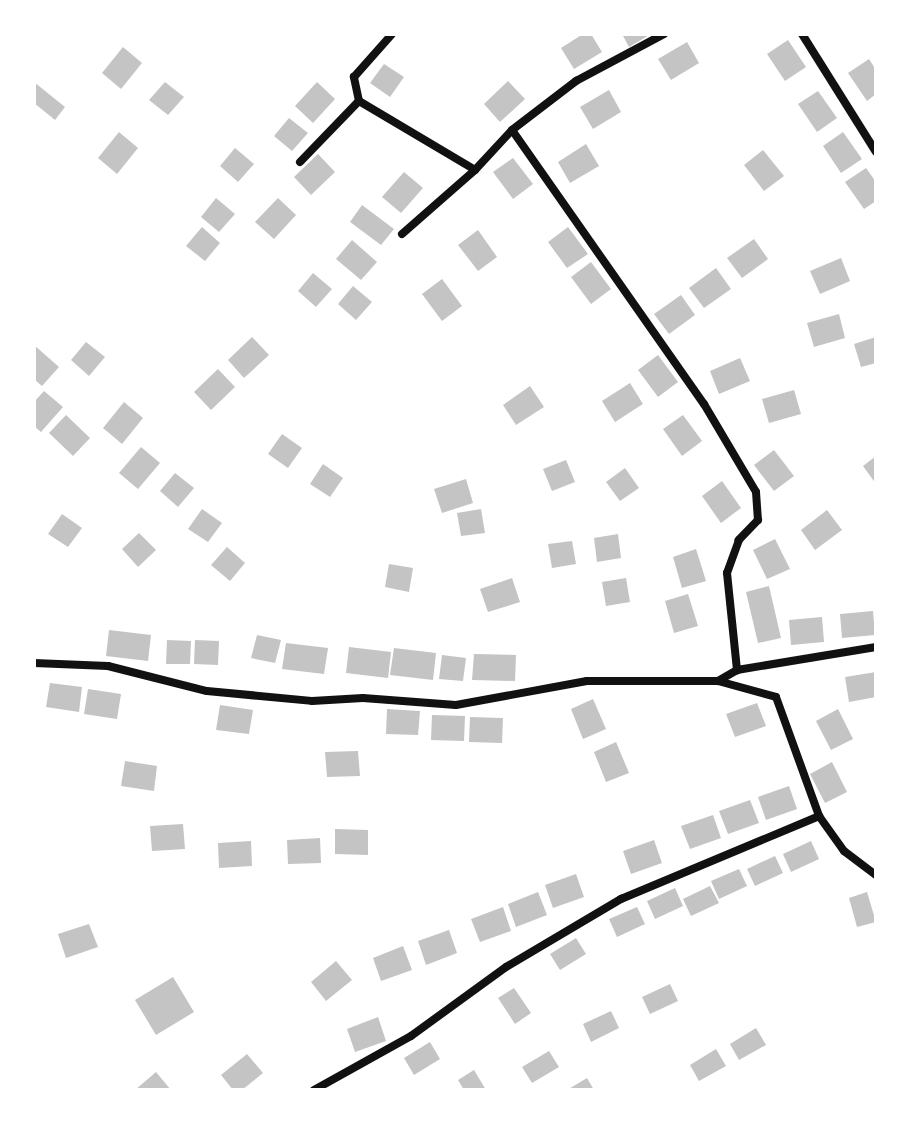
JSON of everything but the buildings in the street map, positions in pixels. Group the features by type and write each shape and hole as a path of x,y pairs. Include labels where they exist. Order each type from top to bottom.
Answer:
{"street":[{"path":"392,34 354,77 359,101 475,170"},
{"path":"402,234 475,170 512,130 576,81 664,34"},
{"path":"802,34 876,152"},
{"path":"300,162 359,101"},
{"path":"512,130 704,404 756,492 758,520 739,540 727,573 737,670"},
{"path":"718,681 737,670 876,647"},
{"path":"34,663 108,666 207,691 312,701 363,698 456,705 587,681 718,681 776,697 819,816 844,851 876,875"},
{"path":"314,1090 411,1036 506,967 621,899 819,816"}]}
